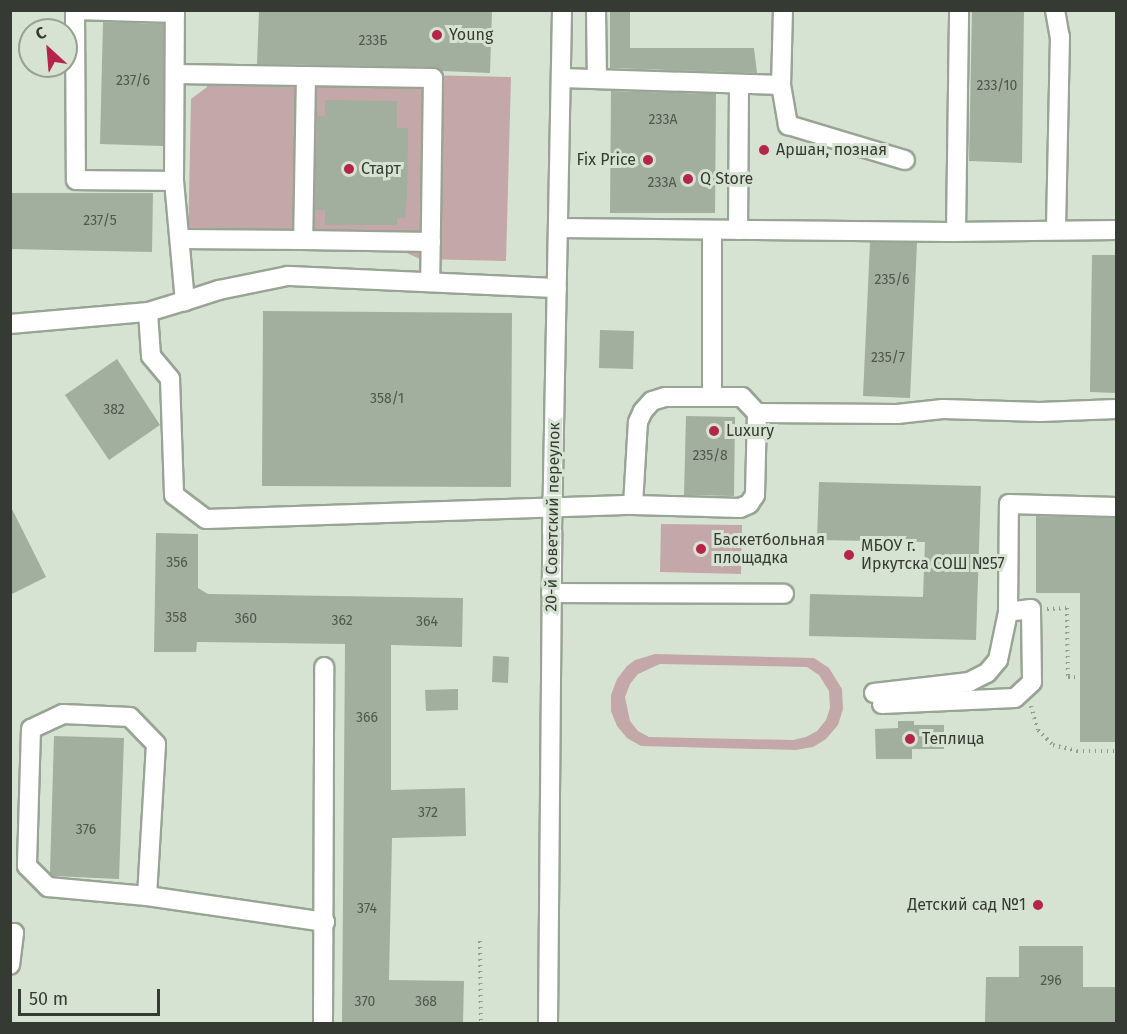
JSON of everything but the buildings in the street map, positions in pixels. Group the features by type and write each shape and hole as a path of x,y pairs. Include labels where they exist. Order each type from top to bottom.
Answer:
{"street":[{"path":"174,181 76,180 75,10 175,12 174,181 185,301"},
{"name":"20-й Советский переулок","path":"548,1023 551,594 562,10"},
{"path":"596,10 597,79"},
{"path":"783,10 782,85 788,125 905,159"},
{"path":"956,232 959,10"},
{"path":"1055,10 1060,38 1056,230"},
{"path":"176,74 433,78 430,282"},
{"path":"303,240 306,76"},
{"path":"561,78 782,85"},
{"path":"738,230 739,85"},
{"path":"558,228 956,232 1116,230"},
{"path":"712,230 712,397"},
{"path":"180,239 431,242"},
{"path":"10,324 148,312 219,290 288,276 557,288"},
{"path":"148,312 151,356 171,379 174,495 206,519 633,505 740,508 750,504 755,495 757,413 742,397 665,397 652,401 643,411 638,422 633,505"},
{"path":"757,413 897,414 943,409 1040,412 1116,409"},
{"path":"1008,612 1031,609 1032,682 1015,698 878,699 969,682 987,673 998,660 1008,612 1009,504 1116,507"},
{"path":"551,594 784,594"},
{"path":"323,1023 324,667"},
{"path":"147,897 156,744 130,717 63,714 31,729 27,866 48,887 147,897 325,922"},
{"path":"10,933 14,933 10,965"}],"path":[{"path":"1031,609 1067,609 1068,677 1080,677"},
{"path":"1032,682 1030,705 1038,730 1053,745 1077,751 1116,751"},
{"path":"480,941 481,1023"}],"shaded area":[{"name":"Старт","path":"207,70 511,77 506,261 420,259 400,250 188,246 191,99 207,87"},
{"name":"Баскетбольная площадка","path":"661,524 742,525 741,574 660,572"},
{"path":"655,654 814,658 829,668 842,689 843,709 838,725 826,739 813,747 796,750 641,746 627,738 617,726 611,711 611,695 617,679 635,660","holes":["660,664 807,667 819,675 829,691 830,708 826,720 817,731 806,737 793,740 649,737 638,731 630,721 625,697 630,684 638,674"]}],"place":[{"name":"Young","path":"437,35"},
{"name":"Аршан, позная","path":"764,150"},
{"name":"Fix Price","path":"648,160"},
{"name":"Старт","path":"349,169"},
{"name":"Q Store","path":"688,179"},
{"name":"Luxury","path":"714,431"},
{"name":"Баскетбольная площадка","path":"701,549"},
{"name":"МБОУ г. Иркутска СОШ №57","path":"849,555"},
{"name":"Теплица","path":"910,739"},
{"name":"Детский сад №1","path":"1038,905"}]}
